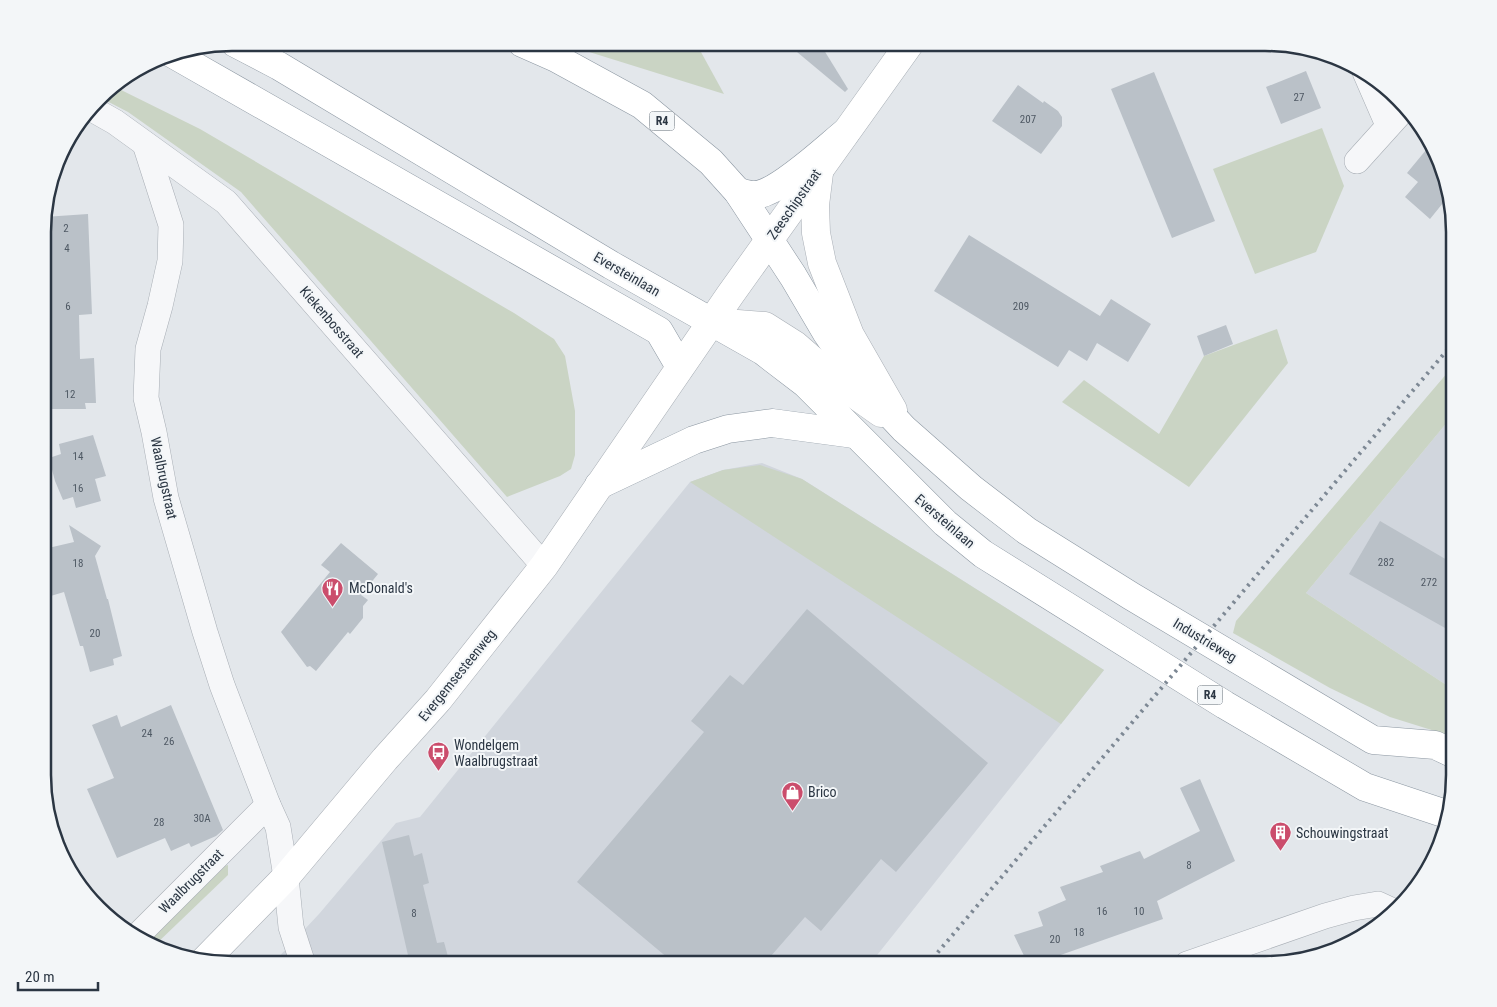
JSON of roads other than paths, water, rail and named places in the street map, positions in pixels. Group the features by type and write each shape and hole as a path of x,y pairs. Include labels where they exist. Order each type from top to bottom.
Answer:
{"main road":[{"name":"Eversteinlaan","path":"252,51 611,265 763,351 799,379 945,524 983,554 1225,704 1365,786 1442,813"},
{"name":"R4","path":"541,51 642,105 711,162 738,192 793,276 826,332 862,384 904,429"},
{"name":"Zeeschipstraat","path":"680,367 904,51"},
{"path":"181,58 659,331 680,367"},
{"path":"738,192 754,195 767,192 790,178 846,132"},
{"path":"820,169 815,205 816,233 822,263 850,335 904,429"},
{"path":"712,322 765,326 795,345 840,384 904,429"},
{"name":"Evergemsesteenweg","path":"211,954 286,877 385,759 438,700 544,566 680,367"},
{"path":"599,485 694,440 728,429 772,423 854,434"},
{"name":"Industrieweg","path":"904,429 971,488 1027,531 1131,596 1373,740 1435,745 1446,750"}],"street":[{"path":"1357,161 1396,118 1378,91"},
{"name":"Kiekenbosstraat","path":"97,112 115,122 226,202 544,566"},
{"name":"Waalbrugstraat","path":"145,144 171,225 170,261 148,349 146,398 166,498 204,632 222,685 278,827 291,927 300,956"},
{"name":"Waalbrugstraat","path":"141,932 268,805"},
{"path":"1210,956 1324,916 1378,904 1387,908"}],"railway":[{"path":"935,956 1446,351"}],"place":[{"name":"McDonald's","path":"333,607"},
{"name":"Wondelgem Waalbrugstraat","path":"438,772"},
{"name":"Brico","path":"792,811"},
{"name":"Schouwingstraat","path":"1280,852"}]}
